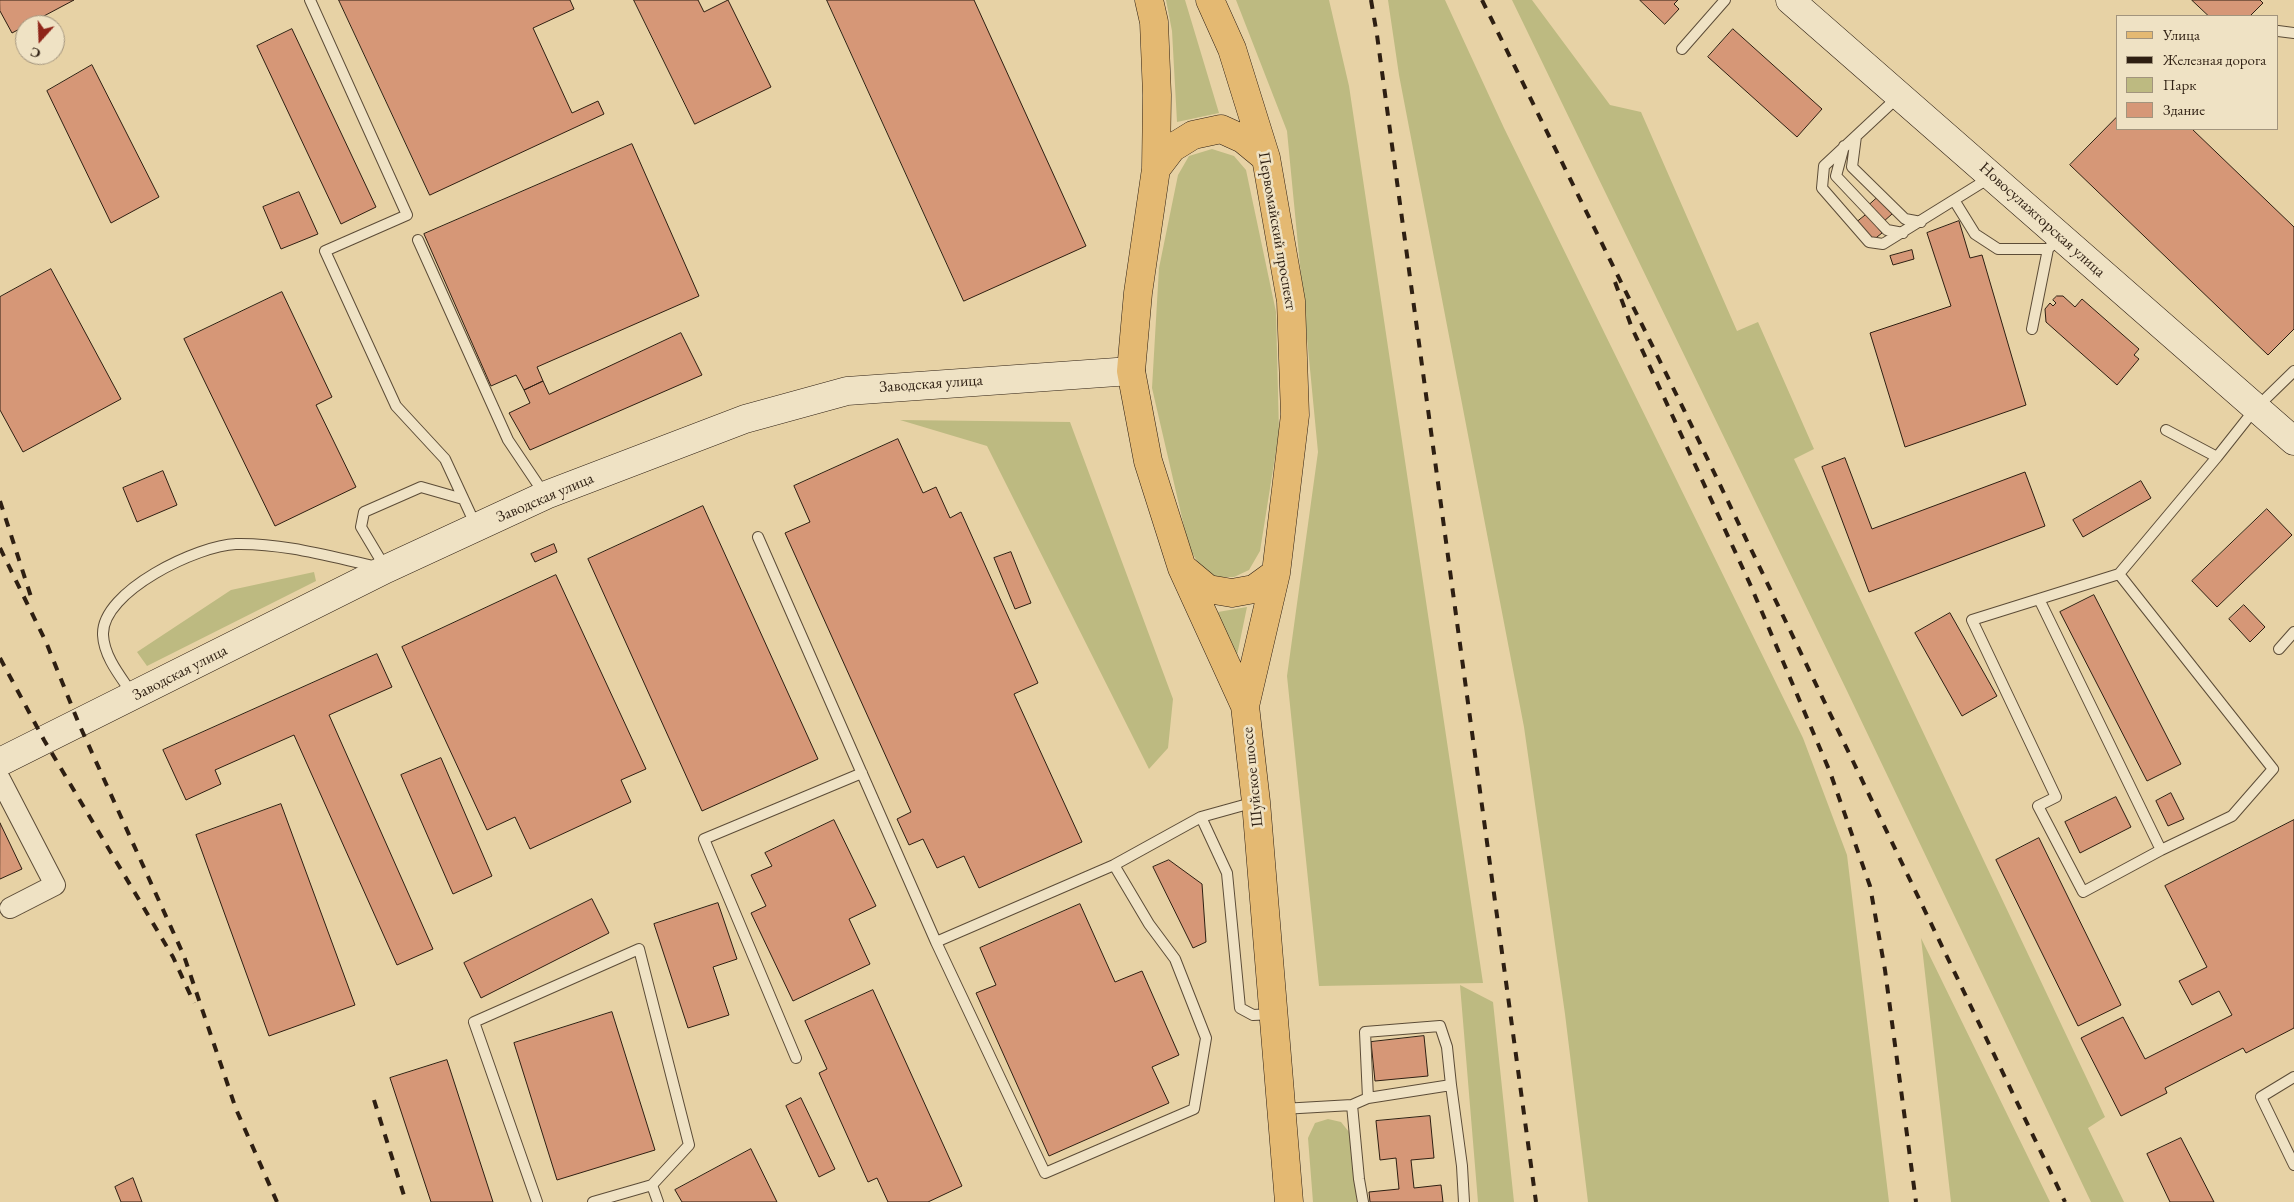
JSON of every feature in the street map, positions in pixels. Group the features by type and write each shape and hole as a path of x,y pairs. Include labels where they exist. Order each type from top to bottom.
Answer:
{"main road":[{"path":"1131,371 1138,292 1156,169 1156,68 1154,22 1149,0"},
{"name":"Первомайский проспект","path":"1210,0 1232,49 1266,158 1291,301 1295,415 1276,573 1245,706"},
{"name":"Новосулажгорская улица","path":"1790,0 1993,176 2054,243 2294,441"},
{"path":"1156,169 1172,148 1193,135 1221,129 1244,138 1266,158"},
{"name":"Заводская улица","path":"0,762 386,569 476,527 546,495 745,419 847,390 1131,371"},
{"name":"Шуйское шоссе","path":"1131,371 1148,461 1182,568 1245,706 1256,802 1289,1202"},
{"path":"1182,568 1208,589 1232,593 1254,589 1276,573"}],"street":[{"path":"0,779 55,885 10,908"}],"lane":[{"path":"310,0 407,215 325,251 396,406 445,459 476,527"},
{"path":"1682,49 1725,0"},
{"path":"2279,31 2294,33"},
{"path":"1900,95 1844,145 1824,166 1822,188 1869,242 1883,244 1993,176"},
{"path":"1856,136 1852,167 1905,219 1920,222"},
{"path":"1844,145 1836,176 1888,230 1902,233"},
{"path":"1954,200 1975,234 1998,249 2054,243 2032,329"},
{"path":"418,240 508,440 546,495"},
{"path":"2119,574 2273,769 2232,816 2161,850 2083,892 2038,806 2056,797 1972,620 2119,574 2255,409 2294,371"},
{"path":"2166,430 2217,457"},
{"path":"386,569 361,527 364,512 422,487 464,499"},
{"path":"758,537 936,942 1045,1173 1194,1110 1206,1038 1174,959 1149,924 1114,865"},
{"path":"133,696 106,653 103,633 111,610 145,578 189,556 234,544 281,546 386,569"},
{"path":"2040,599 2161,850"},
{"path":"2279,649 2294,632"},
{"path":"796,1058 704,839 862,773"},
{"path":"936,942 1114,865 1201,817 1256,802"},
{"path":"1201,817 1227,873 1240,1008 1254,1014 1273,1014"},
{"path":"537,1202 474,1022 639,949 689,1145 652,1185 593,1202"},
{"path":"1368,1098 1365,1032 1440,1026 1447,1047 1462,1166 1464,1202"},
{"path":"2294,1077 2261,1097 2294,1166"},
{"path":"1282,1109 1352,1105 1368,1098 1451,1085"},
{"path":"1352,1105 1363,1202"},
{"path":"652,1185 658,1202"}],"green space":[{"path":"1166,0 1185,0 1219,113 1177,122 1172,31"},
{"path":"1236,0 1329,0 1349,86 1483,983 1319,986 1287,676 1318,452 1287,131"},
{"path":"1388,0 1445,0 1504,128 1803,738 1847,855 1889,1202 1588,1202 1565,1014 1524,727 1399,75"},
{"path":"1512,0 1532,0 1610,105 1641,112 1737,331 1758,322 1814,449 1794,459 2105,1117 2088,1128 2124,1202 2091,1202 1848,693"},
{"path":"1212,149 1234,156 1246,170 1276,312 1279,432 1260,551 1249,570 1234,577 1216,577 1202,569 1189,548 1152,388 1159,268 1178,175 1189,156"},
{"path":"900,420 1070,422 1173,699 1168,748 1149,769 987,446"},
{"path":"314,572 316,581 147,666 137,652 231,590"},
{"path":"1247,607 1236,660 1218,612"},
{"path":"1921,938 2050,1202 1951,1202"},
{"path":"1460,985 1493,1002 1514,1202 1478,1202"},
{"path":"1328,1119 1341,1122 1349,1132 1357,1202 1313,1202 1308,1138 1315,1123"}],"building":[{"path":"0,0 74,0 46,15 15,15 15,31 12,33 0,11"},
{"path":"339,0 570,0 574,9 533,28 572,113 598,101 604,114 430,195"},
{"path":"634,0 698,0 704,12 728,0 771,87 695,124"},
{"path":"827,0 974,0 1086,246 964,301"},
{"path":"1640,0 1678,0 1674,4 1679,9 1665,24"},
{"path":"2192,0 2260,0 2263,3 2251,15 2208,15"},
{"path":"292,29 376,207 341,224 257,46"},
{"path":"1733,29 1822,109 1797,137 1708,57"},
{"path":"92,65 159,197 111,223 47,91"},
{"path":"2116,118 2116,130 2193,130 2294,227 2294,329 2268,355 2070,165"},
{"path":"632,144 699,296 537,367 543,381 524,390 516,375 491,386 424,234"},
{"path":"299,192 318,234 281,249 263,207"},
{"path":"1877,198 1892,214 1883,222 1868,206"},
{"path":"1867,214 1882,233 1872,241 1857,222"},
{"path":"1959,221 1970,258 1982,255 2026,405 1905,447 1870,333 1951,306 1927,233"},
{"path":"1912,250 1914,259 1893,265 1890,256"},
{"path":"51,269 121,399 23,452 0,410 0,297"},
{"path":"282,292 332,397 316,405 356,487 275,526 184,339"},
{"path":"2057,296 2063,296 2075,307 2082,299 2139,349 2134,355 2139,359 2117,385 2046,322 2045,309 2050,303 2053,306 2056,303 2053,300"},
{"path":"681,333 702,375 530,450 509,413 530,403 524,390 543,381 549,394"},
{"path":"898,439 923,493 936,487 950,518 961,512 1038,683 1014,694 1082,842 979,888 964,856 937,868 923,839 909,845 897,819 911,812 785,533 810,522 794,486"},
{"path":"1845,458 1872,529 2025,472 2045,526 1869,592 1822,467"},
{"path":"163,471 177,505 137,522 123,488"},
{"path":"2141,481 2151,498 2083,537 2073,520"},
{"path":"703,506 818,759 702,811 588,559"},
{"path":"2267,509 2292,535 2217,607 2192,581"},
{"path":"554,544 557,552 535,562 531,554"},
{"path":"1011,552 1031,603 1015,609 994,558"},
{"path":"556,575 646,769 621,780 631,802 530,849 515,817 487,830 402,647"},
{"path":"2094,595 2181,764 2147,781 2060,612"},
{"path":"2244,605 2265,627 2250,642 2229,619"},
{"path":"1950,613 1997,696 1962,716 1915,633"},
{"path":"377,654 392,687 329,715 433,949 397,965 294,735 215,770 221,784 186,800 163,750"},
{"path":"441,758 492,876 453,894 401,775"},
{"path":"2171,793 2184,819 2168,826 2156,801"},
{"path":"2116,797 2131,827 2080,853 2065,822"},
{"path":"281,804 355,1005 269,1036 196,835"},
{"path":"834,820 876,906 849,919 870,964 793,1001 751,913 766,906 751,875 772,866 765,853"},
{"path":"2294,820 2294,1028 2246,1053 2243,1048 2165,1088 2167,1093 2121,1116 2081,1038 2123,1017 2145,1059 2232,1015 2219,991 2192,1005 2179,981 2207,967 2165,886"},
{"path":"0,823 22,869 0,879"},
{"path":"2039,838 2121,1005 2078,1026 1996,860"},
{"path":"1169,860 1202,884 1206,942 1193,948 1153,867"},
{"path":"592,899 609,933 481,998 464,963"},
{"path":"718,903 737,959 713,967 729,1015 688,1028 654,924"},
{"path":"1080,904 1115,982 1142,971 1179,1055 1152,1067 1169,1103 1049,1156 976,993 996,985 980,948"},
{"path":"873,990 962,1186 928,1202 888,1202 877,1178 868,1182 819,1073 827,1069 805,1021"},
{"path":"612,1012 655,1150 557,1180 514,1043"},
{"path":"1424,1036 1428,1076 1375,1081 1371,1042"},
{"path":"447,1060 493,1202 431,1202 390,1078"},
{"path":"801,1098 835,1169 819,1177 786,1106"},
{"path":"1430,1116 1434,1158 1411,1160 1414,1188 1441,1185 1443,1202 1370,1202 1369,1192 1399,1189 1396,1158 1380,1160 1376,1121"},
{"path":"2181,1138 2214,1202 2170,1202 2147,1154"},
{"path":"751,1149 777,1202 682,1202 675,1190"},
{"path":"133,1178 142,1202 121,1202 115,1187"}],"railway":[{"path":"1371,0 1536,1202"},
{"path":"1482,0 1684,410 2065,1202"},
{"path":"1615,282 1632,328 1750,584 1830,772 1870,886 1885,970 1916,1202"},
{"path":"0,501 33,603"},
{"path":"0,548 46,642 79,724 184,956 236,1109 277,1202"},
{"path":"0,658 44,740 173,957 194,1003"},
{"path":"374,1100 406,1202"}]}
